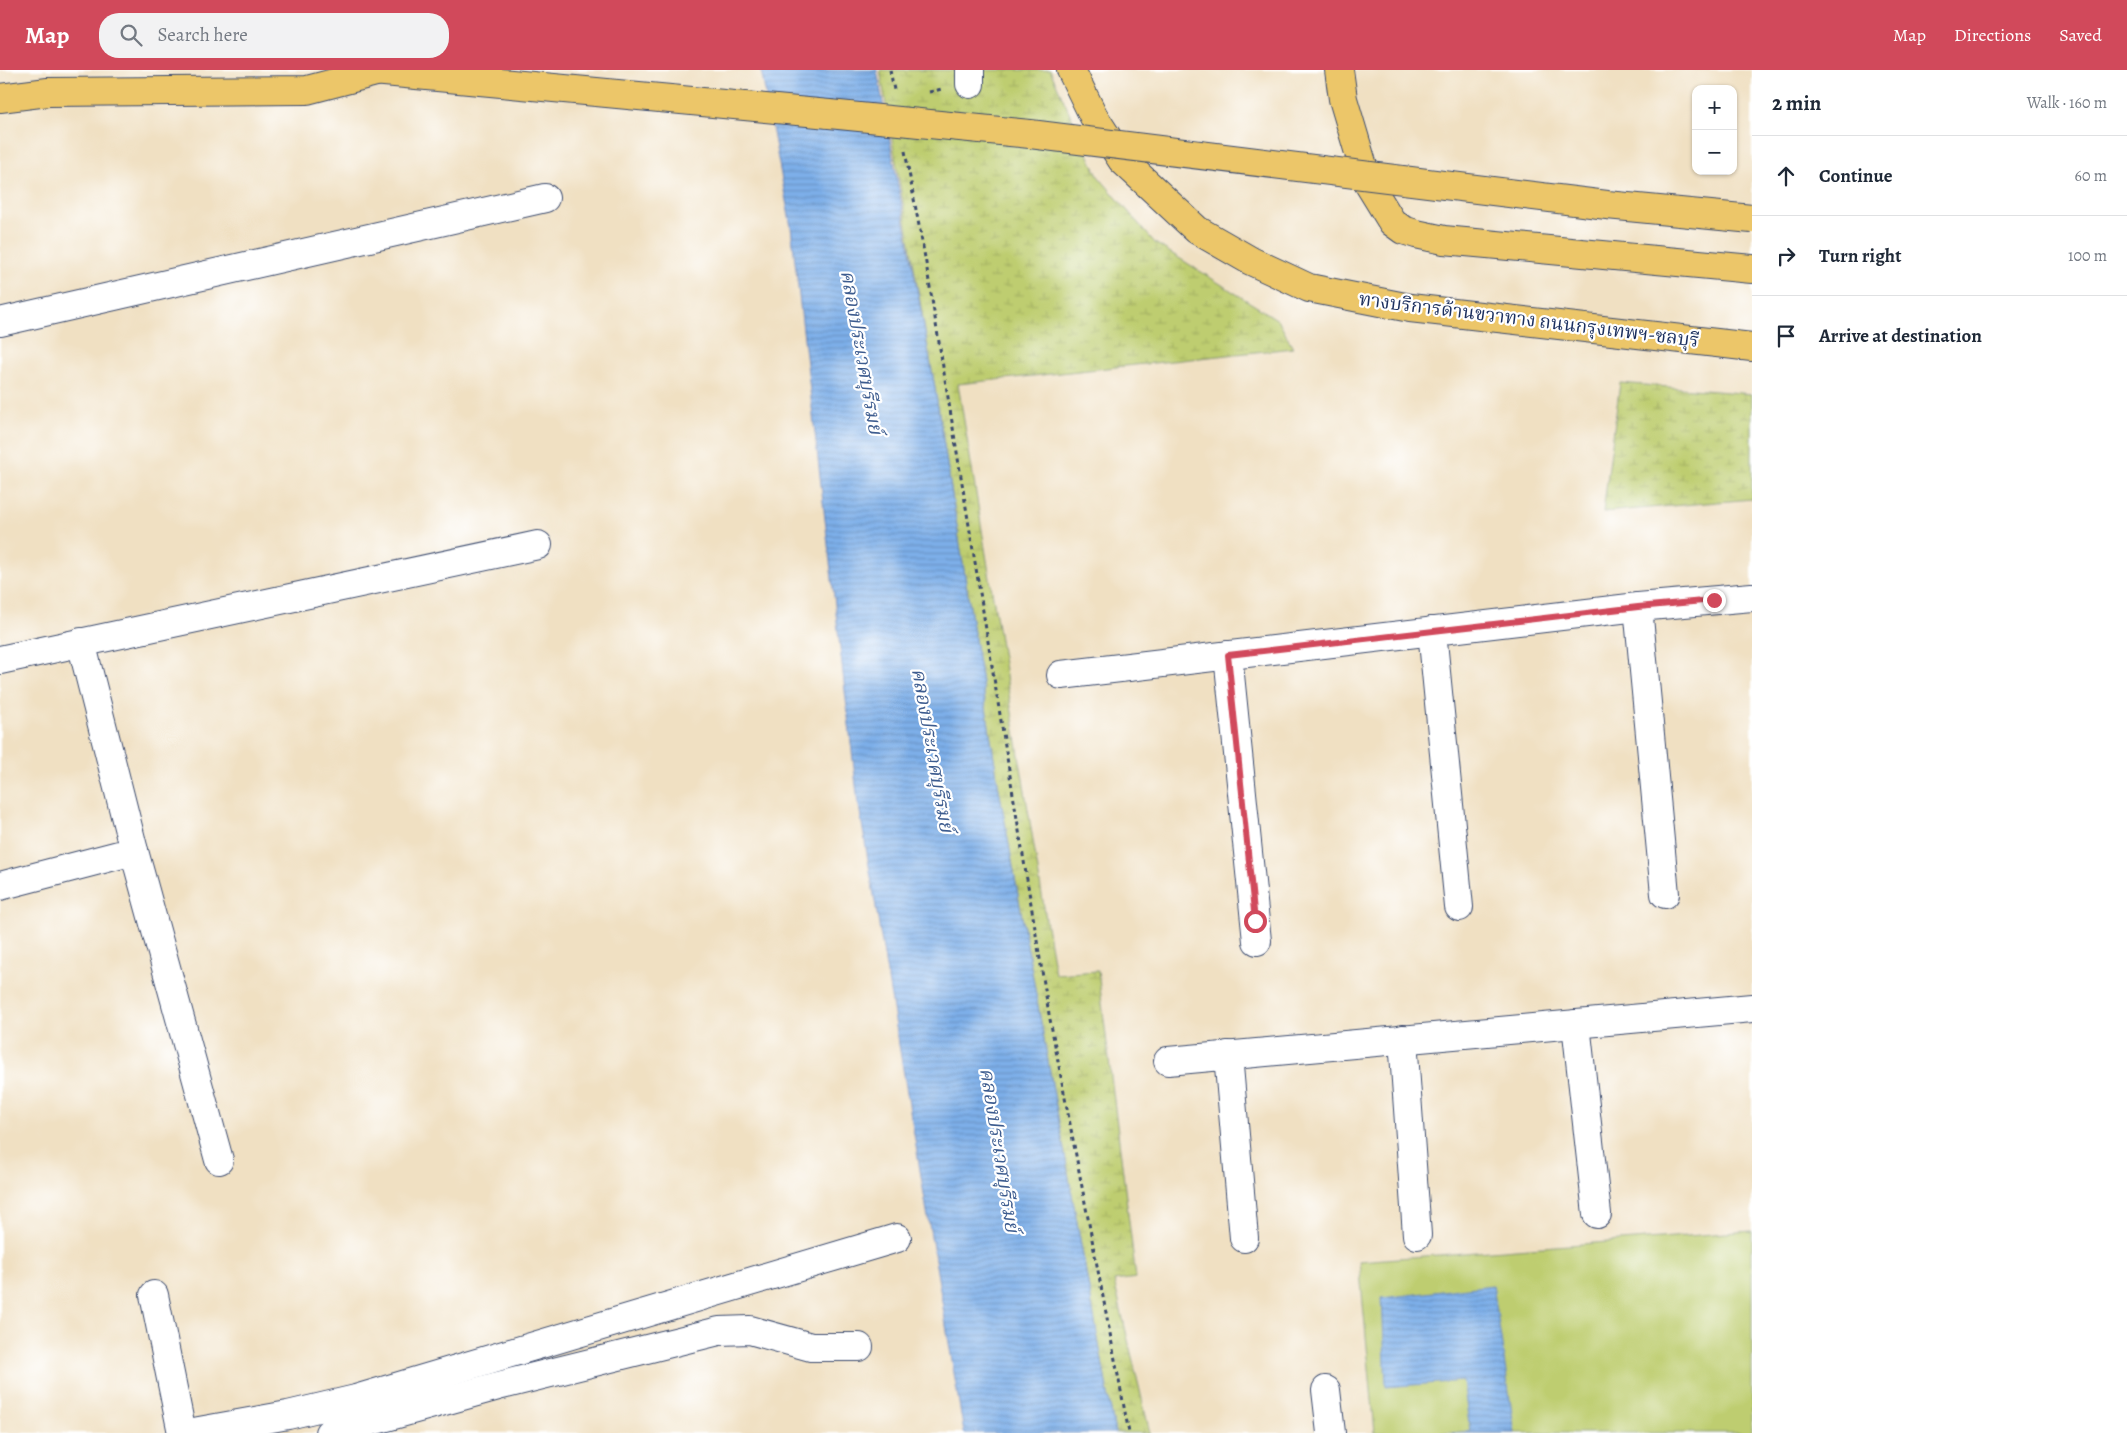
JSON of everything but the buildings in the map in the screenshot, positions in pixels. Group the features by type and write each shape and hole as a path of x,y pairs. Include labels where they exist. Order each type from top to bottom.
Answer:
{"main road":[{"name":"ทางบริการด้านขวาทาง ถนนกรุงเทพฯ-ชลบุรี","path":"1071,70 1094,117 1122,160 1197,230 1251,261 1309,288 1410,308 1752,347"},
{"path":"1339,70 1343,99 1368,183 1392,222 1404,230 1444,240 1752,269"},
{"path":"0,98 48,92 307,90 369,71 1030,134 1607,205 1752,220"}],"street":[{"path":"0,322 545,198"},
{"path":"0,660 538,545"},
{"path":"1061,675 1638,607 1752,597"},
{"path":"1638,607 1665,894"},
{"path":"1432,631 1459,907"},
{"path":"81,642 134,851 219,1160"},
{"path":"1228,655 1257,941"},
{"path":"0,886 134,851"},
{"path":"1168,1061 1752,1008"},
{"path":"1576,1024 1597,1214"},
{"path":"1403,1039 1418,1235"},
{"path":"1228,1055 1244,1238"},
{"path":"188,1433 288,1415 356,1399 897,1238"},
{"path":"154,1295 182,1433"},
{"path":"329,1433 377,1427 498,1386 719,1331 750,1330 811,1346 859,1347"},
{"path":"1326,1390 1331,1433"}],"path":[{"path":"890,70 895,98"},
{"path":"923,93 970,77"},
{"path":"904,146 928,272 1049,1014 1129,1433"}],"green space":[{"path":"880,70 1050,70 1098,176 1155,243 1278,320 1293,348 958,384 1055,974 1098,971 1136,1278 1114,1281 1150,1433 1115,1433 999,789 934,382"},
{"path":"1620,383 1752,394 1752,499 1603,512"},
{"path":"1752,1231 1752,1433 1375,1433 1359,1261"}],"water":[{"name":"คลองประเวศบุรีรมย์","path":"761,70 877,70 934,382 999,789 1115,1433 964,1433 857,794 791,227"},
{"path":"1493,1285 1515,1433 1452,1433 1470,1431 1463,1381 1386,1387 1382,1298"}],"route":[{"path":"1255,921 1228,655 1638,607 1714,600"}]}
